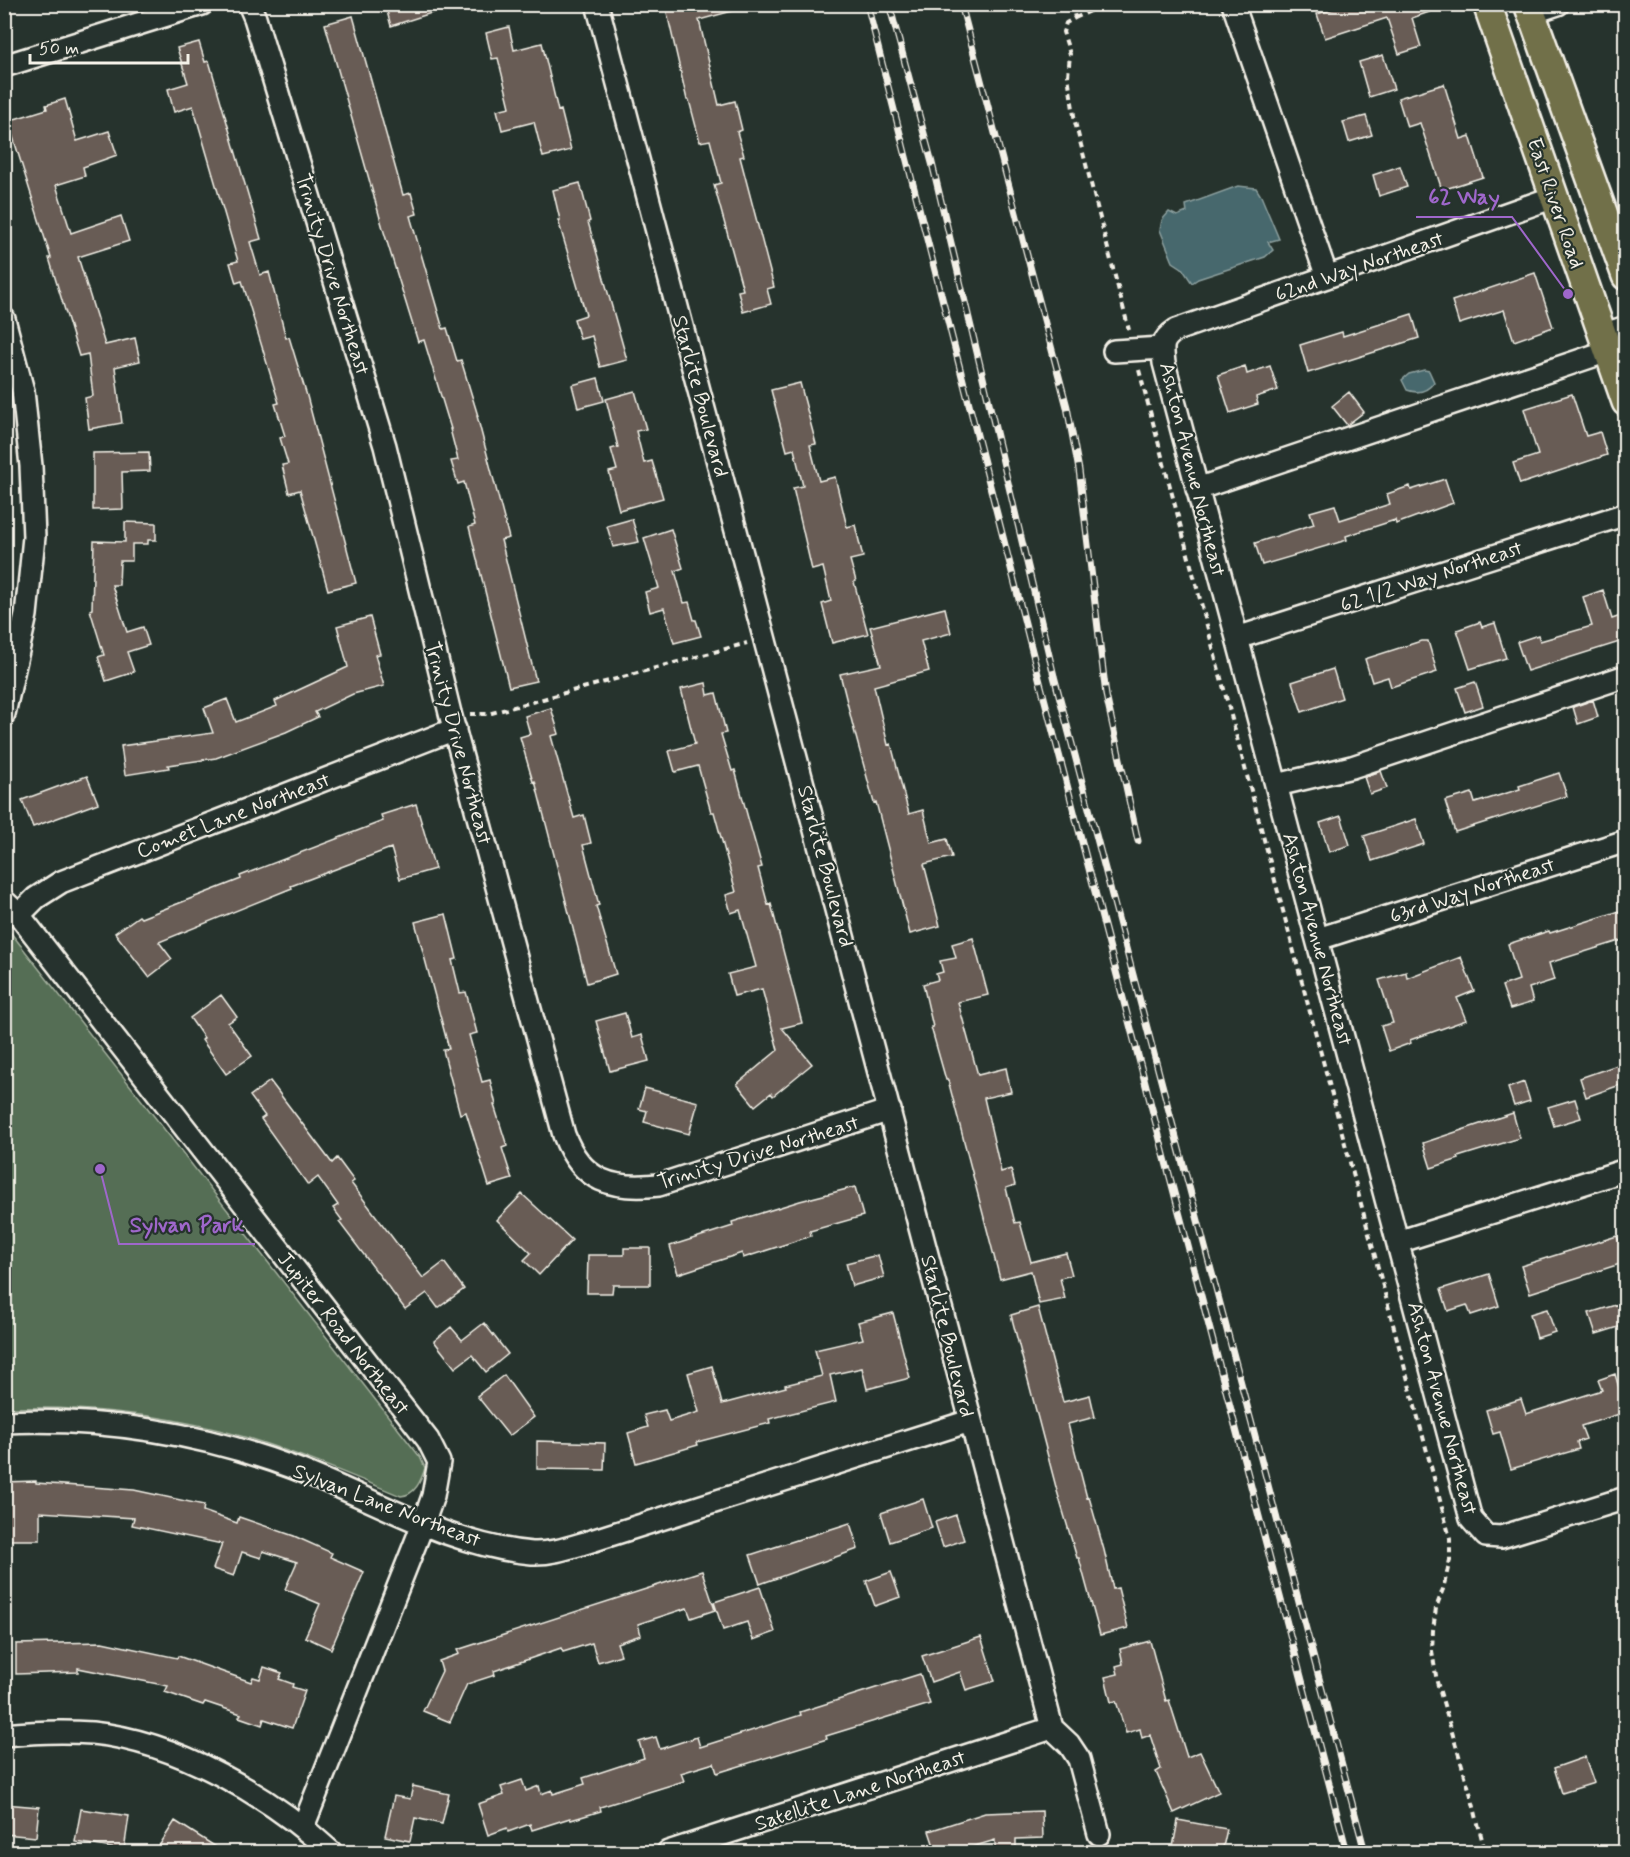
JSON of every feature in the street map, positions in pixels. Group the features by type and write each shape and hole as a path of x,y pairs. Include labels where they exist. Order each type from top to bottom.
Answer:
{"main road":[{"name":"East River Road","path":"1487,4 1554,197 1612,338 1626,402"},
{"name":"East River Road","path":"1530,9 1626,276"}],"street":[{"path":"4,66 202,4"},
{"name":"Trinity Drive Northeast","path":"249,4 385,446 452,721 571,1154 586,1171 608,1184 632,1188 659,1185 890,1110"},
{"name":"Starlite Boulevard","path":"597,4 1052,1728"},
{"path":"1233,4 1327,277"},
{"path":"1530,9 1557,4"},
{"name":"62nd Way Northeast","path":"1124,350 1164,342 1176,330 1554,197"},
{"path":"4,319 22,391 31,466 34,537 26,615 4,714"},
{"path":"1197,489 1612,338"},
{"name":"Ashton Avenue Northeast","path":"1164,342 1164,363 1471,1519 1486,1536 1501,1537 1626,1497"},
{"name":"62 1/2 Way Northeast","path":"1237,638 1626,514"},
{"path":"1277,785 1352,767 1626,676"},
{"name":"Comet Lane Northeast","path":"12,908 36,898 61,882 452,721"},
{"name":"63rd Way Northeast","path":"1318,939 1626,841"},
{"name":"Jupiter Road Northeast","path":"12,908 428,1440 439,1462 433,1496 423,1524 303,1827"},
{"path":"1398,1242 1626,1170"},
{"name":"Sylvan Lane Northeast","path":"4,1422 78,1423 186,1435 293,1468 423,1524 467,1540 533,1553 558,1551 970,1421"},
{"path":"1052,1728 1070,1744 1078,1759 1099,1834"},
{"name":"Satellite Lane Northeast","path":"668,1852 1052,1728"},
{"path":"4,1735 43,1731 94,1734 142,1744 183,1757 224,1777 303,1827 331,1852"}],"path":[{"path":"1072,4 1075,18"},
{"path":"1095,9 1066,23 1062,32 1070,54 1068,76 1071,100 1124,350 1450,1538 1450,1560 1436,1608 1432,1630 1432,1651 1437,1682 1466,1777 1485,1852"},
{"path":"452,721 488,714 765,638"}],"green space":[{"path":"4,924 420,1457 425,1468 419,1482 410,1493 401,1496 267,1444 188,1423 97,1410 5,1408"}],"water":[{"path":"1238,186 1256,188 1279,239 1268,242 1273,250 1265,257 1192,283 1182,268 1173,262 1160,230 1162,220 1169,212 1177,216 1187,212 1186,205"},
{"path":"1429,371 1434,382 1422,391 1407,390 1402,380 1409,374"}],"building":[{"path":"385,4 447,4 447,8 391,26"},
{"path":"665,4 736,4 736,10 699,20 719,105 735,101 742,130 737,132 744,156 740,157 774,287 767,289 771,304 743,312 738,291 743,290 714,185 721,183 710,140 700,142 689,100 687,100"},
{"path":"1348,4 1441,4 1441,8 1412,18 1421,47 1399,54 1387,18 1325,38 1317,14"},
{"path":"353,16 403,195 411,193 417,214 410,216 443,329 447,328 457,361 461,360 478,416 509,538 501,540 536,681 509,687 469,527 475,525 464,482 458,484 451,461 458,460 451,429 424,340 418,342 325,24"},
{"path":"509,27 514,50 542,43 558,111 561,110 571,150 543,157 534,122 502,130 497,110 510,107 498,58 492,59 486,33"},
{"path":"199,42 205,62 209,61 261,239 250,242 260,275 269,272 286,338 289,337 307,396 356,583 328,590 300,490 289,493 282,465 288,464 280,438 285,436 275,404 279,403 242,281 236,283 230,263 238,261 193,106 174,112 168,89 188,83 177,48"},
{"path":"1383,55 1394,89 1369,97 1359,62"},
{"path":"1444,84 1461,139 1470,136 1483,177 1442,190 1420,123 1407,127 1398,98"},
{"path":"65,99 77,141 109,131 117,155 83,167 85,176 56,185 71,233 121,216 129,241 78,257 105,345 135,338 140,361 115,367 122,423 89,429 85,398 93,396 88,354 79,356 8,121 47,109 46,105"},
{"path":"1366,116 1372,135 1349,142 1343,122"},
{"path":"1400,166 1407,187 1379,196 1373,175"},
{"path":"580,183 590,221 588,222 627,360 600,367 592,336 580,339 574,319 586,315 558,220 560,220 553,190"},
{"path":"1535,273 1553,327 1514,341 1504,310 1459,324 1452,301"},
{"path":"1412,314 1419,338 1308,373 1300,345 1342,332 1343,336"},
{"path":"1245,366 1247,374 1270,366 1278,390 1256,397 1258,404 1230,413 1218,375"},
{"path":"598,378 604,401 578,408 572,385"},
{"path":"800,383 816,444 810,445 819,481 835,477 847,527 855,525 863,557 850,560 868,634 832,643 822,604 831,601 823,567 812,570 793,488 803,486 794,449 787,451 771,390"},
{"path":"635,391 646,429 636,431 644,463 652,461 663,498 619,510 609,472 617,470 611,449 618,447 606,399"},
{"path":"1349,392 1364,412 1347,425 1332,406"},
{"path":"1572,394 1586,436 1600,432 1607,455 1520,484 1513,463 1538,455 1524,409"},
{"path":"149,452 150,471 122,472 123,509 93,510 93,453"},
{"path":"1445,479 1453,503 1396,524 1395,520 1346,536 1347,540 1262,565 1255,543 1314,524 1310,512 1335,505 1340,520 1390,504 1387,494 1410,486 1411,490"},
{"path":"632,519 639,542 613,547 607,526"},
{"path":"125,522 156,523 156,540 148,540 148,544 132,544 132,561 120,561 119,585 112,585 127,632 143,627 149,645 127,652 134,672 106,681 98,657 104,655 90,610 92,609 94,541 125,542"},
{"path":"671,529 683,568 675,571 684,603 689,602 701,636 674,643 664,608 650,612 645,592 659,588 644,538"},
{"path":"1603,590 1612,619 1626,614 1626,640 1527,671 1517,642 1538,635 1540,641 1592,626 1583,597"},
{"path":"945,608 951,633 921,641 929,671 874,686 888,745 891,744 909,814 923,810 931,843 947,839 952,857 924,864 940,926 910,934 840,674 881,665 870,627"},
{"path":"370,617 380,654 375,655 384,686 353,694 315,712 318,717 286,732 216,758 168,765 169,768 125,775 121,746 213,733 204,708 227,699 236,722 277,706 275,701 348,667 337,626"},
{"path":"1480,622 1482,627 1495,623 1506,658 1470,669 1457,630"},
{"path":"1421,641 1428,641 1437,672 1391,687 1388,677 1372,682 1365,659"},
{"path":"1333,669 1342,698 1302,712 1292,682"},
{"path":"1475,682 1483,706 1465,712 1457,688"},
{"path":"706,683 708,695 716,693 726,733 721,734 732,771 735,770 762,867 758,868 768,905 771,904 802,1023 782,1028 812,1064 773,1096 771,1093 755,1106 737,1084 778,1050 762,989 734,996 728,974 756,967 740,910 731,913 726,895 736,892 714,812 711,812 698,766 675,772 669,751 695,744 681,689"},
{"path":"1593,700 1598,717 1578,724 1573,707"},
{"path":"551,708 559,734 551,736 574,818 584,815 591,843 583,845 599,905 596,906 616,974 587,983 535,781 533,782 520,737 530,734 525,716"},
{"path":"1381,771 1387,788 1370,794 1364,777"},
{"path":"1559,773 1567,796 1455,832 1445,801 1472,793 1475,803 1520,789 1519,786"},
{"path":"87,776 98,803 33,827 22,800"},
{"path":"416,804 435,869 400,879 391,848 291,886 292,888 159,942 172,959 149,977 115,933 139,916 141,918 241,879 240,876 383,821 381,815"},
{"path":"1341,816 1350,845 1329,852 1320,823"},
{"path":"1416,819 1424,844 1372,861 1364,836"},
{"path":"1626,909 1626,939 1549,963 1554,980 1529,988 1533,1002 1510,1009 1502,986 1519,980 1508,944"},
{"path":"446,914 457,959 452,960 460,993 466,992 477,1033 469,1035 482,1082 490,1080 496,1105 494,1105 507,1146 502,1148 512,1179 489,1186 466,1112 460,1114 443,1050 449,1049 415,922"},
{"path":"973,938 988,995 958,1002 978,1075 1006,1068 1011,1092 984,1098 1001,1172 1011,1169 1015,1185 1006,1188 1015,1223 1020,1222 1031,1262 1066,1253 1072,1275 1060,1278 1065,1299 1039,1304 1031,1271 1000,1279 948,1080 946,1080 931,1027 933,1027 923,984 938,980 936,974 943,972 940,961 956,958 952,944"},
{"path":"1461,957 1474,991 1457,998 1466,1020 1410,1040 1411,1043 1389,1051 1381,1026 1393,1023 1379,980 1406,972 1407,978"},
{"path":"221,995 237,1017 228,1023 252,1056 226,1074 202,1040 204,1038 190,1018"},
{"path":"625,1013 632,1038 642,1035 649,1061 610,1071 596,1021"},
{"path":"1626,1062 1626,1083 1586,1097 1580,1078"},
{"path":"270,1081 332,1163 337,1158 354,1181 351,1183 423,1278 444,1262 464,1289 438,1308 427,1293 405,1309 339,1222 342,1220 333,1208 338,1205 318,1177 308,1185 261,1119 265,1116 250,1096"},
{"path":"1524,1082 1530,1101 1514,1106 1508,1088"},
{"path":"645,1088 698,1102 689,1134 644,1122 647,1111 639,1109"},
{"path":"1575,1099 1581,1118 1554,1126 1548,1107"},
{"path":"1513,1113 1520,1138 1431,1168 1423,1143"},
{"path":"855,1187 863,1216 810,1231 811,1236 743,1258 742,1253 678,1274 670,1246 733,1226 732,1222"},
{"path":"522,1194 572,1240 539,1275 524,1260 531,1253 497,1220"},
{"path":"1617,1236 1626,1262 1530,1293 1521,1266"},
{"path":"624,1248 650,1248 650,1285 613,1285 612,1293 587,1293 588,1255 624,1255"},
{"path":"878,1255 884,1277 852,1286 846,1263"},
{"path":"1489,1274 1499,1306 1471,1315 1467,1305 1448,1311 1441,1289"},
{"path":"1619,1304 1625,1325 1596,1334 1589,1313"},
{"path":"1038,1307 1063,1402 1090,1395 1095,1417 1068,1424 1113,1589 1118,1588 1128,1628 1100,1635 1079,1558 1077,1558 1057,1491 1011,1315"},
{"path":"1547,1309 1555,1332 1537,1338 1530,1314"},
{"path":"893,1313 910,1378 867,1389 862,1368 830,1375 836,1402 769,1419 770,1423 697,1442 698,1445 636,1463 628,1433 648,1427 644,1415 665,1410 669,1421 699,1412 688,1373 712,1366 722,1404 786,1387 785,1385 822,1376 815,1350 863,1339 858,1322"},
{"path":"484,1323 508,1354 486,1372 472,1355 455,1368 434,1341 451,1327 462,1340"},
{"path":"1615,1374 1626,1412 1581,1426 1586,1439 1577,1442 1579,1449 1511,1469 1500,1432 1493,1434 1486,1410 1521,1399 1526,1414 1602,1390 1598,1380"},
{"path":"504,1375 534,1417 509,1436 477,1396"},
{"path":"537,1441 605,1443 604,1470 537,1469"},
{"path":"36,1481 36,1483 134,1490 204,1505 203,1511 237,1523 239,1517 294,1536 332,1553 330,1557 364,1572 331,1649 305,1637 320,1604 285,1589 297,1562 263,1551 261,1558 242,1552 234,1576 213,1569 222,1544 132,1525 134,1518 40,1512 40,1540 4,1540 4,1482"},
{"path":"923,1499 932,1528 890,1542 881,1513"},
{"path":"956,1515 964,1540 943,1547 935,1522"},
{"path":"850,1523 858,1549 760,1584 750,1555"},
{"path":"702,1571 715,1610 691,1618 687,1608 638,1624 641,1635 617,1643 621,1655 598,1662 592,1643 563,1652 561,1648 494,1671 495,1675 467,1684 450,1722 423,1711 442,1671 439,1661 459,1654 457,1650"},
{"path":"891,1572 900,1597 875,1606 866,1581"},
{"path":"760,1587 775,1632 753,1640 747,1622 723,1630 714,1602"},
{"path":"981,1637 995,1681 966,1690 960,1672 931,1682 922,1656"},
{"path":"1150,1641 1166,1701 1169,1700 1187,1757 1200,1752 1219,1792 1174,1813 1156,1772 1161,1769 1150,1735 1142,1738 1140,1729 1126,1733 1116,1701 1111,1702 1105,1677 1118,1674 1116,1666 1123,1664 1120,1649"},
{"path":"102,1642 177,1658 178,1656 251,1682 253,1677 260,1679 264,1667 282,1673 279,1679 293,1684 292,1687 305,1691 292,1728 264,1719 262,1725 239,1717 241,1714 205,1702 203,1705 165,1692 168,1686 78,1668 78,1672 16,1674 16,1644"},
{"path":"920,1674 930,1704 717,1773 714,1763 681,1773 684,1781 600,1807 601,1811 571,1820 570,1818 532,1830 530,1824 508,1832 507,1828 488,1835 478,1804 504,1795 501,1787 522,1780 526,1791 539,1786 541,1794 552,1790 553,1794 585,1784 583,1778 644,1758 639,1742 656,1737 660,1749 697,1737 700,1747"},
{"path":"1585,1757 1594,1783 1562,1793 1554,1768"},
{"path":"413,1786 449,1794 442,1824 415,1818 410,1841 385,1836 394,1796 410,1799"},
{"path":"4,1804 39,1807 36,1837 4,1834"},
{"path":"81,1809 129,1816 124,1850 75,1842"},
{"path":"1042,1811 1043,1838 1016,1839 1016,1851 995,1852 995,1840 956,1852 936,1852 929,1831 985,1813"},
{"path":"1178,1820 1227,1829 1222,1852 1172,1852"},
{"path":"175,1821 224,1852 169,1852 159,1846"}],"railway":[{"path":"867,4 1040,682 1347,1852"},
{"path":"889,4 932,163 1054,676 1365,1852"},
{"path":"961,4 1067,407 1079,470 1106,695 1138,841"}],"place":[{"name":"62 Way","path":"1568,294"},
{"name":"Sylvan Park","path":"100,1169"}]}
